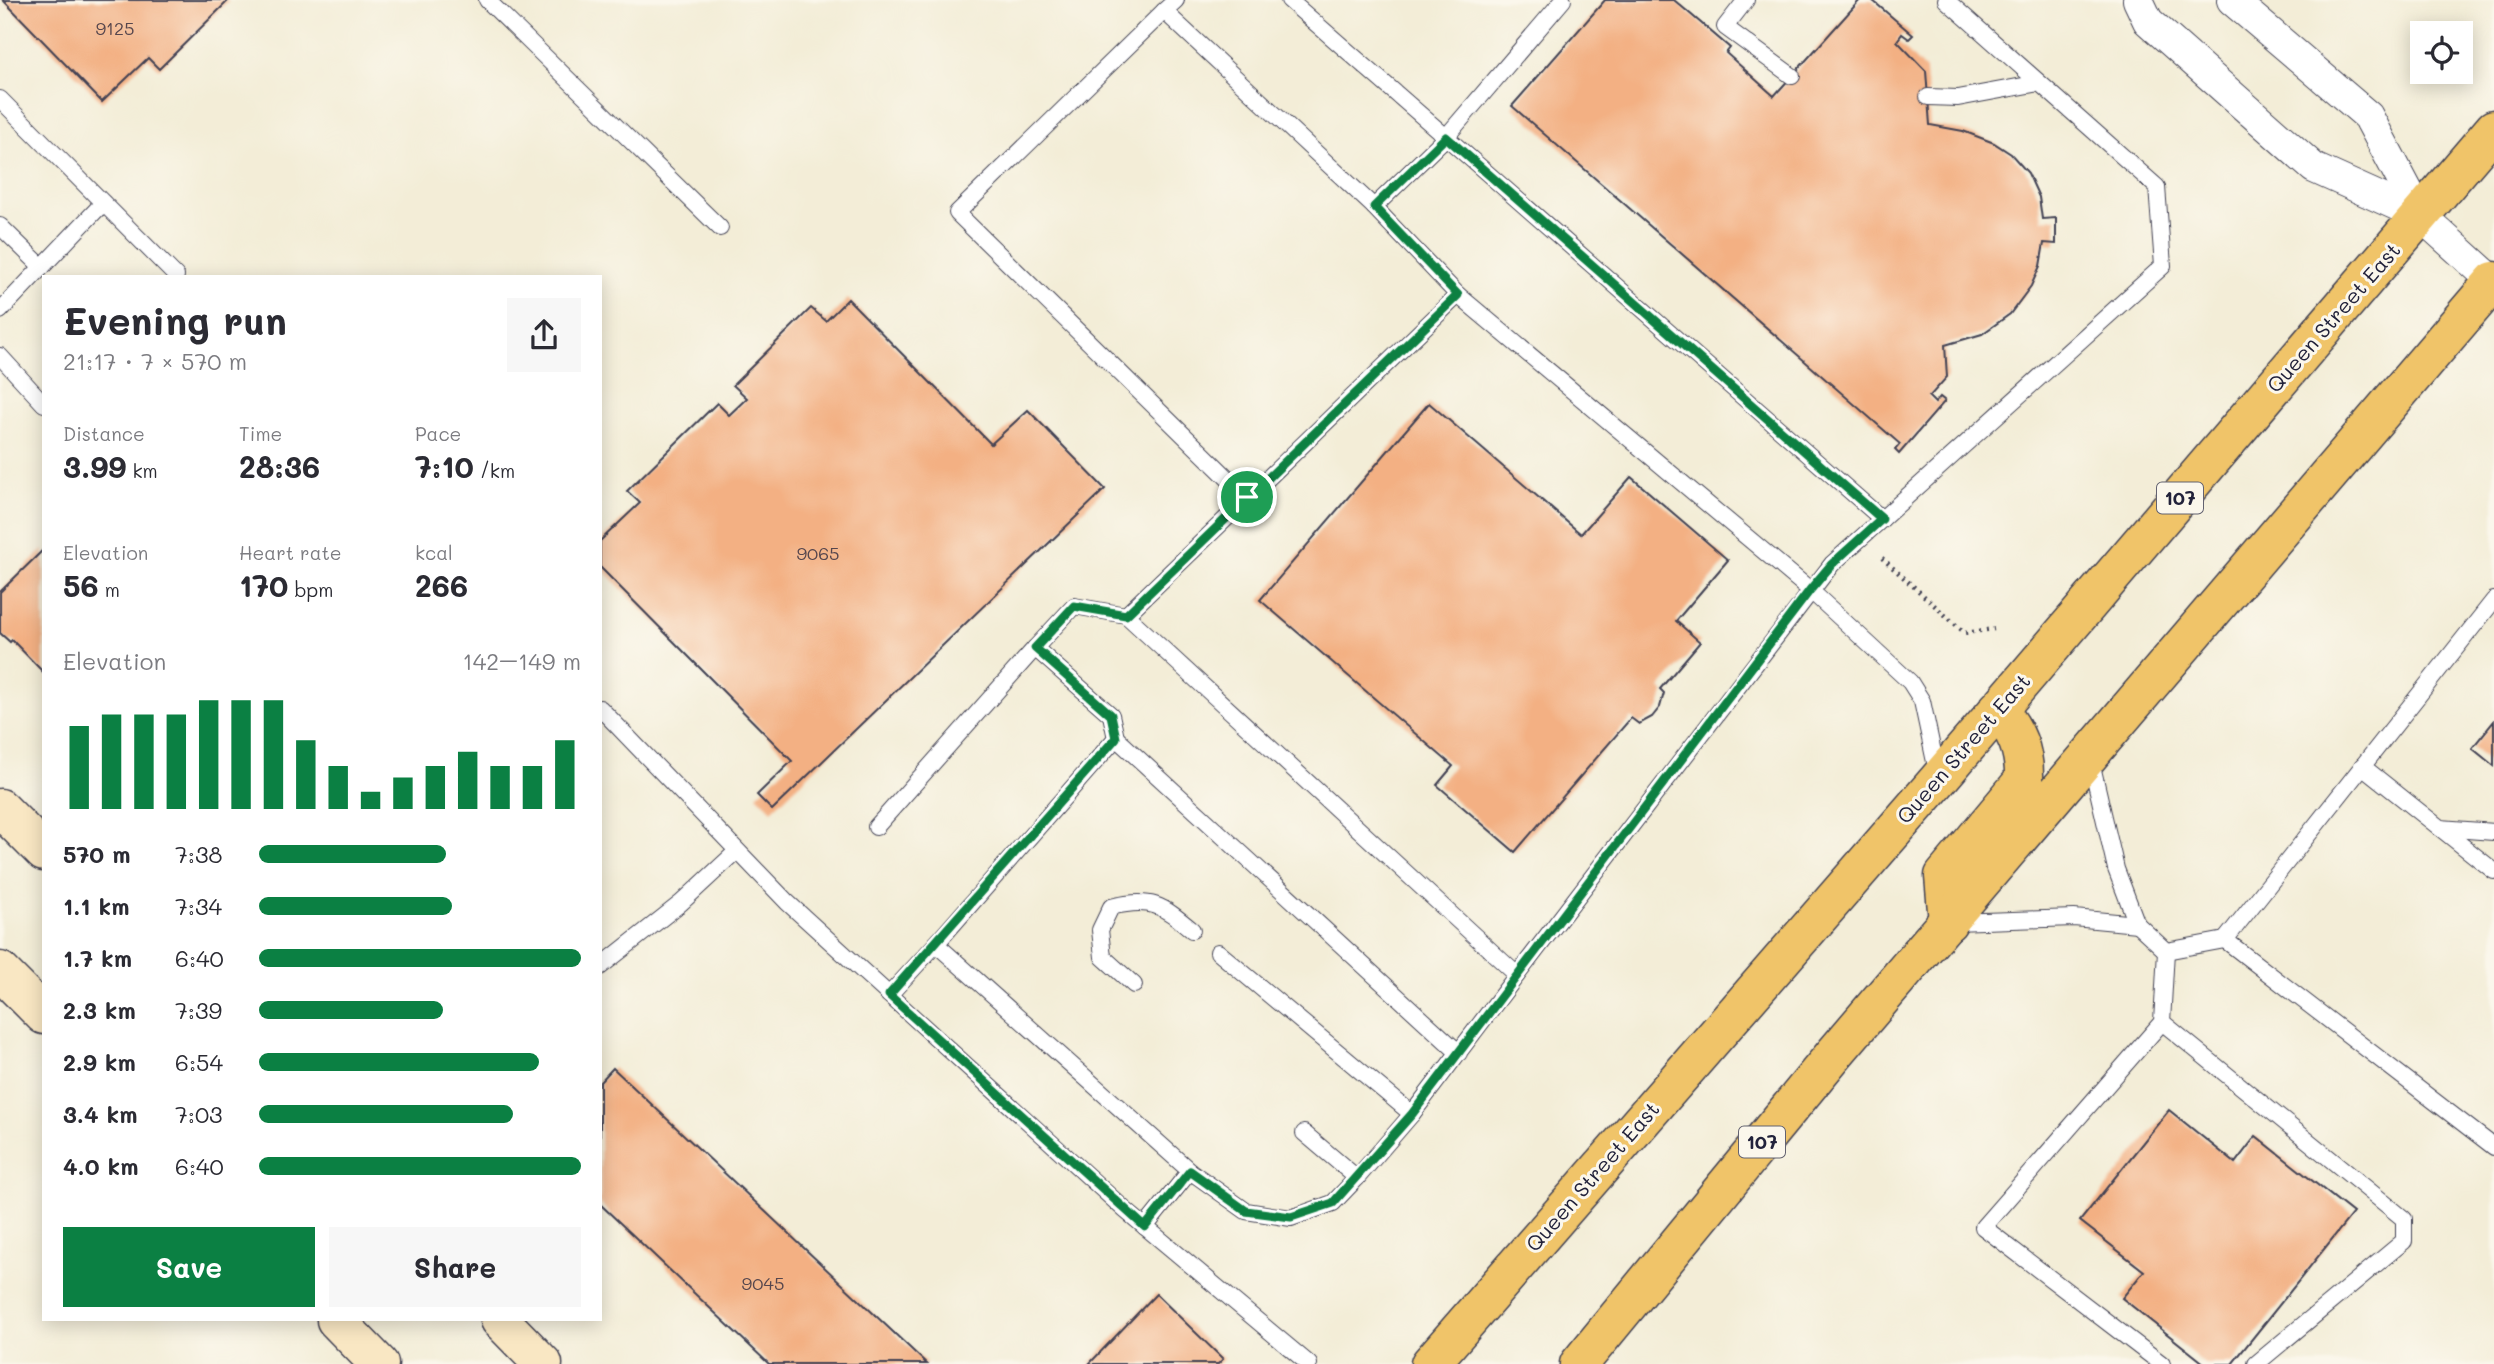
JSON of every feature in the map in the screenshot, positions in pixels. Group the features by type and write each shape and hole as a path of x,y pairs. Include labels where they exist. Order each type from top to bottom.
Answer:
{"main road":[{"name":"Queen Street East","path":"1430,1364 1938,780 2494,129"},
{"name":"107","path":"1579,1364 1826,1063 2494,281"},
{"path":"1948,922 1944,876 2024,780 2021,745 2013,726 1998,709"},
{"path":"0,808 42,850"},
{"path":"0,971 42,1013"},
{"path":"337,1321 379,1364"},
{"path":"501,1321 543,1364"}],"street":[{"path":"2138,0 2148,21 2314,168 2421,216 2494,281"},
{"path":"2232,0 2368,116 2421,216"}],"lane":[{"path":"487,0 720,228"},
{"path":"1289,0 1882,519"},
{"path":"1374,207 1446,137 1563,0"},
{"path":"1746,0 1725,27 1792,76"},
{"path":"936,944 1190,1171 1246,1211 1291,1217 1333,1203 1412,1114 1832,564 2163,266 2157,187 1946,0"},
{"path":"1247,497 957,213 1170,6 1374,207 1458,295 1810,590 1910,682 1922,701 1938,780"},
{"path":"1928,97 1958,98 2039,83"},
{"path":"0,99 175,275"},
{"path":"0,312 103,203"},
{"path":"0,226 42,267"},
{"path":"1126,615 1458,295"},
{"path":"0,356 42,402"},
{"path":"2166,951 2225,940 2494,600"},
{"path":"876,827 1074,606 1126,615 1517,975"},
{"path":"1035,648 1111,715 1116,738 1459,1053"},
{"path":"602,710 787,902 1145,1227 1309,1364"},
{"path":"889,995 1116,738"},
{"path":"2089,755 2116,869 2137,924 2166,951"},
{"path":"2362,766 2494,871"},
{"path":"2440,828 2494,832"},
{"path":"602,965 681,903 737,850"},
{"path":"1133,985 1103,957 1100,930 1111,907 1136,901 1166,909 1192,930"},
{"path":"1948,922 2074,918 2137,924"},
{"path":"2225,940 2494,1147"},
{"path":"2161,1364 1983,1227 2162,1022 2166,951"},
{"path":"1218,952 1412,1114"},
{"path":"2162,1022 2404,1220 2404,1241 2256,1364"},
{"path":"1304,1133 1357,1178"},
{"path":"1145,1227 1190,1171"}],"path":[{"path":"1882,558 1965,633 1994,629"}],"building":[{"path":"3,0 229,0 159,69 148,58 102,102"},
{"path":"1605,0 1674,0 1730,48 1726,53 1774,96 1860,0 1872,0 1913,35 1909,39 1902,34 1897,41 1926,71 1930,125 1963,131 1994,143 2011,154 2028,173 2039,197 2042,219 2056,218 2056,244 2044,243 2040,266 2031,286 2010,314 1982,334 1945,345 1947,377 1929,397 1935,403 1940,397 1945,401 1899,454 1895,450 1900,444 1512,106"},
{"path":"848,299 991,444 1028,410 1105,489 772,810 757,795 792,761 602,569 602,539 640,503 627,491 717,403 729,415 747,398 733,385 811,308 826,321"},
{"path":"1429,403 1581,534 1631,477 1728,560 1676,621 1700,642 1660,689 1664,693 1660,707 1652,717 1639,724 1631,718 1515,852 1437,785 1453,766 1260,600"},
{"path":"42,551 42,671 12,640 10,642 0,633 0,592"},
{"path":"2494,721 2494,766 2472,748"},
{"path":"613,1068 927,1364 769,1364 602,1206 602,1080"},
{"path":"2169,1110 2235,1163 2256,1136 2353,1213 2232,1364 2205,1364 2122,1298 2144,1271 2080,1221"},
{"path":"1156,1294 1223,1359 1218,1364 1089,1364"}],"route":[{"path":"1446,137 1882,519 1832,564 1810,590 1412,1114 1333,1203 1291,1217 1246,1211 1190,1171 1145,1227 889,995 1116,738 1111,715 1035,648 1074,606 1126,615 1247,497 1458,295 1374,207 1446,137"}]}
